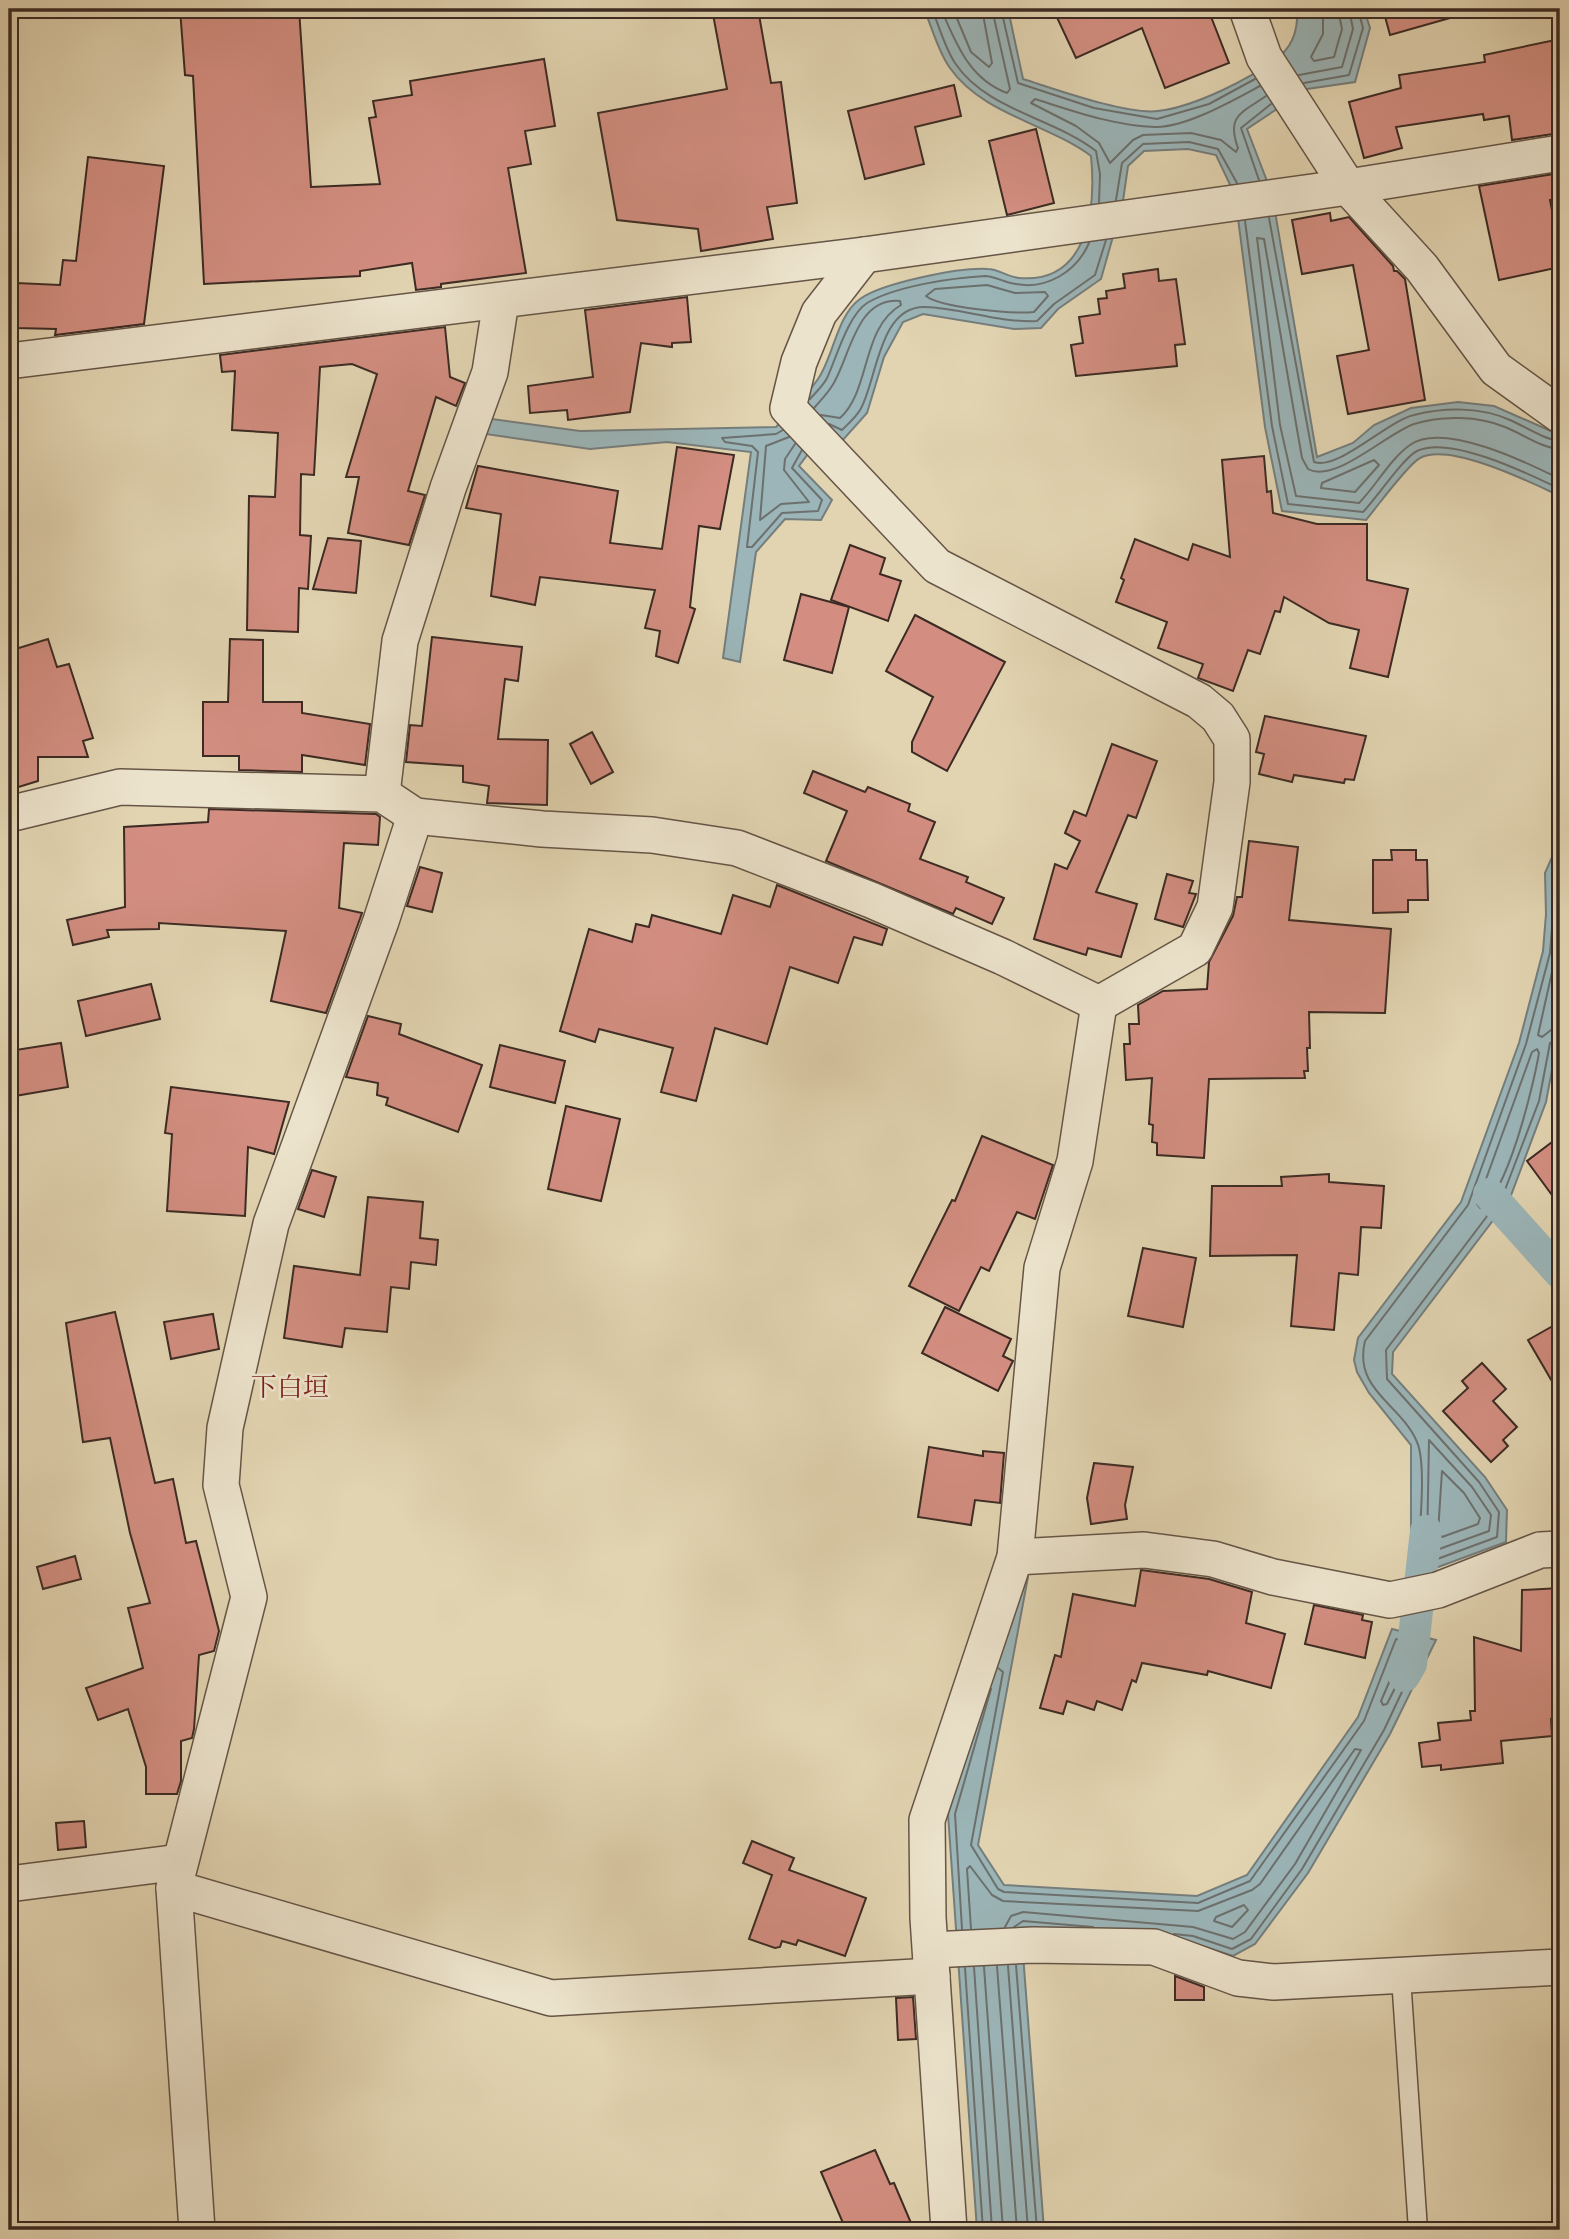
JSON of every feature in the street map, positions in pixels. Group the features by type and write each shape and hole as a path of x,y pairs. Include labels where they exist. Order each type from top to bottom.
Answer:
{"street":[{"path":"1247,9 1264,57 1348,187 1422,268 1496,369 1560,415"},
{"path":"9,361 864,255 1280,197 1560,153"},
{"path":"864,255 820,313 799,362 788,408 818,443 937,566 1199,701 1218,717 1232,739 1232,782 1215,907 1195,949 1099,1004"},
{"path":"382,794 400,641 448,488 490,372 500,301"},
{"path":"9,814 120,787 382,794 415,816 542,829 652,835 737,848 871,900 1003,957 1099,1004"},
{"path":"197,2230 177,1875 249,1597 221,1485 225,1428 271,1224 381,920 415,816"},
{"path":"949,2230 931,1963 927,1820 1015,1557 1042,1268 1074,1161 1099,1004"},
{"path":"1015,1557 1144,1550 1213,1559 1273,1577 1391,1600 1438,1590 1540,1550 1560,1549"},
{"path":"9,1884 177,1875 551,1998 931,1963 1033,1945 1154,1947 1238,1978 1274,1982 1560,1967"}],"lane":[{"path":"1401,1977 1418,2230"}],"water":[{"path":"924,9 1008,9 1023,79 1128,109 1158,111 1206,97 1241,81 1271,62 1283,53 1293,38 1297,9 1364,9 1370,28 1355,82 1307,89 1247,129 1272,194 1317,457 1353,443 1374,425 1411,408 1458,402 1494,406 1560,435 1560,496 1491,466 1451,455 1433,455 1415,462 1366,520 1282,511 1265,427 1235,195 1216,155 1188,149 1144,151 1128,166 1123,201 1101,279 1058,309 1041,328 1014,329 923,314 903,322 884,357 867,413 842,441 826,430 799,466 832,500 821,520 785,519 756,552 740,662 723,658 751,452 667,442 590,449 479,433 485,418 580,431 776,427 818,379 846,315 860,299 885,287 959,271 992,269 1019,278 1042,277 1060,269 1074,255 1089,219 1092,197 1091,156 1055,135 997,108 963,84 942,55"},
{"path":"1560,839 1560,1027 1546,1102 1510,1198 1393,1352 1392,1374 1485,1477 1507,1510 1506,1542 1411,1577 1411,1445 1369,1393 1357,1372 1354,1360 1358,1338 1461,1202 1519,1043 1543,951 1545,873"},
{"path":"1018,1570 1028,1577 978,1845 1004,1885 1197,1896 1247,1875 1358,1717 1392,1629 1436,1640 1390,1734 1308,1873 1255,1944 1233,1956 1191,1942 1021,1928 1044,2230 977,2230 948,1814"}],"building":[{"path":"180,9 299,9 311,187 380,184 369,118 376,117 373,101 412,95 410,81 544,59 555,126 525,131 531,164 508,168 526,273 441,284 441,287 416,290 412,263 360,271 360,276 204,284 193,76 185,75"},
{"path":"712,9 758,9 771,83 781,82 797,203 767,207 773,239 701,251 698,229 617,220 598,113 727,89"},
{"path":"1053,9 1208,9 1229,63 1165,88 1142,28 1076,58"},
{"path":"1383,9 1456,9 1457,16 1390,35"},
{"path":"1560,39 1560,133 1512,140 1509,116 1484,120 1483,114 1396,127 1402,148 1364,158 1349,102 1401,88 1399,75 1485,62 1484,55"},
{"path":"954,85 961,116 915,127 924,164 865,179 848,111"},
{"path":"1036,129 1054,203 1007,215 989,141"},
{"path":"88,157 164,166 144,324 55,335 56,329 16,328 17,283 60,285 63,260 76,261"},
{"path":"1560,173 1560,198 1550,200 1560,251 1560,267 1499,280 1479,186"},
{"path":"1330,213 1331,221 1349,217 1393,266 1394,271 1405,279 1425,400 1348,414 1337,356 1369,350 1353,265 1302,274 1292,220"},
{"path":"1158,269 1159,281 1176,279 1185,344 1175,345 1177,366 1076,376 1071,345 1083,343 1079,317 1100,314 1098,299 1107,298 1106,291 1125,288 1123,274"},
{"path":"687,297 691,342 672,343 672,347 641,343 630,412 568,420 567,410 530,413 528,386 593,377 585,310"},
{"path":"445,327 450,377 465,383 456,406 436,397 408,491 425,495 409,545 348,533 359,477 346,477 377,374 352,364 320,367 314,475 301,474 300,535 311,536 308,589 299,588 298,632 247,630 249,496 275,497 278,433 232,430 235,371 222,372 220,355"},
{"path":"677,447 734,455 720,529 699,526 690,607 695,609 678,663 656,656 660,631 645,628 655,590 540,577 535,605 491,596 501,514 466,508 478,466 618,491 610,543 662,549"},
{"path":"1264,456 1267,492 1271,491 1273,513 1317,524 1367,524 1367,580 1408,589 1388,677 1350,668 1359,630 1329,623 1284,597 1280,612 1275,611 1260,654 1248,650 1233,691 1198,678 1203,664 1158,648 1167,622 1116,602 1124,580 1121,578 1135,539 1188,560 1193,544 1230,557 1222,460"},
{"path":"328,538 361,541 356,593 313,589"},
{"path":"850,545 885,558 880,574 901,581 888,621 831,600"},
{"path":"801,594 849,607 832,673 784,660"},
{"path":"915,615 1005,662 947,771 912,752 912,742 933,697 886,671"},
{"path":"432,637 522,647 518,681 505,679 498,739 548,740 547,805 487,803 489,786 463,782 463,766 406,762 410,725 422,726"},
{"path":"48,639 57,667 69,664 93,738 83,741 88,757 38,757 38,781 9,790 9,651"},
{"path":"230,639 263,640 263,702 302,702 302,713 370,724 365,765 302,755 302,772 239,770 239,756 203,756 203,702 228,702"},
{"path":"1265,716 1366,736 1354,780 1345,779 1344,783 1294,775 1292,782 1259,774 1264,754 1256,752"},
{"path":"592,732 613,772 591,784 570,744"},
{"path":"1112,744 1157,761 1136,818 1128,815 1096,892 1137,904 1121,957 1088,948 1086,955 1034,939 1055,864 1067,869 1080,841 1065,833 1074,811 1086,816"},
{"path":"813,771 865,792 868,787 910,804 908,811 935,822 920,859 968,877 966,882 1004,898 992,924 956,908 953,914 826,861 847,811 804,793"},
{"path":"209,809 376,814 380,817 378,845 344,843 339,908 362,913 326,1013 271,1001 286,931 159,923 159,929 107,930 109,937 73,945 67,920 125,907 124,827 208,822"},
{"path":"1249,841 1298,847 1289,920 1391,929 1385,1013 1309,1012 1310,1048 1307,1048 1308,1071 1304,1071 1305,1078 1209,1079 1204,1158 1157,1155 1157,1143 1152,1142 1153,1125 1149,1124 1152,1078 1126,1080 1124,1044 1130,1044 1129,1024 1139,1024 1138,1005 1163,991 1207,989 1209,962 1233,916 1237,897 1242,897"},
{"path":"1391,850 1416,850 1416,860 1427,860 1428,900 1408,900 1408,912 1373,913 1373,860 1392,860"},
{"path":"420,867 442,873 432,912 407,906"},
{"path":"1167,874 1193,881 1189,893 1196,894 1183,927 1155,919"},
{"path":"777,885 887,929 882,945 854,937 838,983 790,967 767,1044 715,1028 696,1101 661,1092 673,1048 599,1029 595,1042 560,1031 589,929 632,942 636,924 649,927 652,915 721,934 733,895 770,907"},
{"path":"151,984 160,1019 86,1036 78,1001"},
{"path":"368,1016 401,1024 399,1034 482,1065 458,1132 386,1105 388,1098 377,1095 378,1083 346,1077"},
{"path":"61,1043 68,1087 9,1097 9,1051"},
{"path":"500,1045 565,1061 555,1103 490,1087"},
{"path":"171,1087 289,1102 274,1154 248,1147 245,1216 167,1211 172,1134 165,1133"},
{"path":"566,1106 620,1119 601,1201 548,1189"},
{"path":"982,1136 1053,1165 1035,1219 1017,1212 989,1271 981,1267 959,1311 909,1286 952,1200 955,1201"},
{"path":"1560,1136 1560,1206 1527,1161"},
{"path":"312,1170 336,1177 324,1217 298,1209"},
{"path":"1329,1174 1329,1182 1384,1186 1381,1228 1361,1227 1358,1275 1339,1273 1334,1330 1291,1326 1297,1255 1210,1256 1212,1186 1282,1186 1281,1177"},
{"path":"368,1197 423,1202 420,1238 438,1240 436,1265 411,1262 409,1289 391,1287 387,1332 345,1328 342,1347 284,1338 294,1266 360,1275"},
{"path":"1143,1248 1196,1258 1183,1327 1128,1316"},
{"path":"945,1307 1011,1339 1003,1356 1013,1361 998,1391 922,1353"},
{"path":"115,1312 155,1483 173,1479 186,1543 196,1541 219,1631 214,1651 199,1655 194,1729 192,1738 181,1741 181,1781 177,1794 146,1794 146,1767 128,1709 98,1720 86,1688 143,1668 128,1608 150,1603 130,1533 110,1438 83,1442 66,1323"},
{"path":"213,1314 219,1349 171,1359 164,1322"},
{"path":"1560,1322 1560,1395 1528,1340"},
{"path":"1482,1363 1506,1389 1493,1401 1517,1427 1503,1440 1508,1446 1491,1462 1443,1411 1468,1388 1462,1381"},
{"path":"929,1447 983,1456 983,1451 1004,1453 1000,1503 975,1500 971,1525 918,1517"},
{"path":"1094,1463 1133,1467 1125,1505 1127,1519 1091,1524 1087,1498"},
{"path":"75,1556 81,1579 43,1589 37,1567"},
{"path":"1141,1570 1209,1579 1252,1592 1246,1623 1285,1634 1271,1688 1208,1671 1207,1675 1142,1663 1136,1682 1132,1680 1122,1710 1097,1701 1094,1710 1067,1701 1063,1714 1040,1708 1055,1655 1061,1657 1073,1594 1135,1606"},
{"path":"1560,1588 1560,1718 1551,1719 1552,1736 1501,1741 1503,1763 1441,1770 1441,1765 1422,1767 1419,1743 1440,1740 1438,1723 1471,1720 1470,1711 1475,1711 1474,1637 1521,1651 1522,1590"},
{"path":"1314,1605 1363,1615 1362,1620 1372,1622 1365,1658 1305,1644"},
{"path":"84,1821 86,1847 58,1850 56,1823"},
{"path":"752,1841 794,1858 789,1870 866,1898 845,1956 798,1940 796,1945 782,1941 780,1947 775,1948 749,1939 772,1875 743,1863"},
{"path":"1175,1976 1204,1987 1204,2000 1175,2000"},
{"path":"913,1997 916,2039 898,2040 896,1998"},
{"path":"875,2150 890,2184 894,2183 914,2230 846,2230 821,2172"}],"waterway":[{"path":"1489,1194 1560,1273"},
{"path":"1404,1676 1411,1664 1426,1531"}],"district":[{"name":"下白垣","path":"290,1387"}]}
